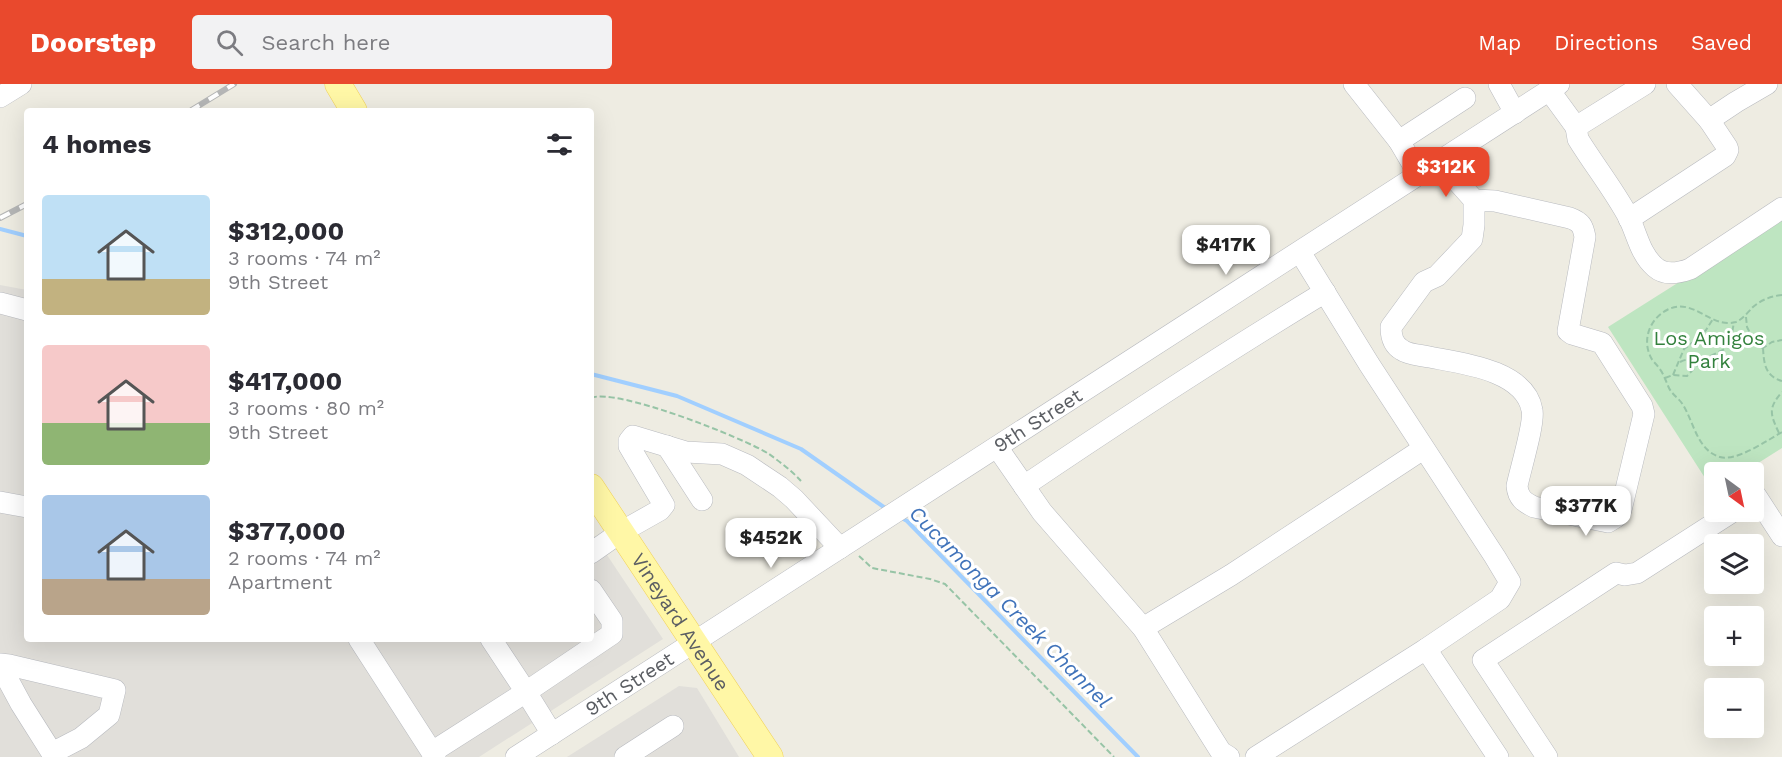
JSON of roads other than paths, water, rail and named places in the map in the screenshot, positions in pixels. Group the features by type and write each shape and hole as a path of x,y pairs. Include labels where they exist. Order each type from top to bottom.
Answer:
{"main road":[{"path":"338,84 352,108"},
{"name":"Vineyard Avenue","path":"594,492 770,757"}],"street":[{"path":"0,97 21,84"},
{"path":"1354,84 1399,141 1419,175"},
{"path":"1499,84 1515,112"},
{"path":"1576,128 1645,84"},
{"path":"1629,219 1725,156 1728,150 1709,120 1677,84"},
{"path":"1709,120 1767,84"},
{"path":"1554,87 1576,128 1578,139 1629,219 1645,255 1656,269 1677,273 1690,269 1782,208"},
{"name":"9th Street","path":"516,757 1554,87"},
{"path":"1399,141 1465,98"},
{"path":"1440,162 1474,200 1472,239 1437,276 1424,282 1392,327 1391,336 1395,344 1403,351 1464,364 1504,376 1517,384 1527,396 1533,411 1517,486 1518,495 1534,507 1608,522 1621,510 1644,414 1642,406 1602,344 1568,331 1585,237 1583,227 1579,221 1570,218 1495,201 1474,200"},
{"path":"1256,757 1500,599 1510,582 1423,449 1300,252"},
{"path":"1024,486 1144,405 1325,292"},
{"path":"0,303 24,309"},
{"path":"594,551 621,532 660,510 664,505 629,446 629,441 633,436 686,452 722,454 747,465 787,493 840,548"},
{"path":"667,446 702,500"},
{"path":"997,447 1042,512 1143,628 1221,752 1229,757"},
{"path":"1143,628 1231,575 1423,449"},
{"path":"0,502 24,506"},
{"path":"1764,508 1782,536"},
{"path":"1547,757 1483,660 1616,573 1625,575 1637,573 1716,522"},
{"path":"360,642 434,754 612,634 612,621 594,594"},
{"path":"493,642 552,734"},
{"path":"1425,649 1498,757"},
{"path":"5,665 115,690 109,715 81,738 52,753 21,705 8,680 5,665"},
{"path":"625,757 673,726"}],"waterway":[{"name":"Cucamonga Creek Channel","path":"0,229 24,235"},
{"name":"Cucamonga Creek Channel","path":"594,375 677,396 801,449 888,510"},
{"name":"Cucamonga Creek Channel","path":"900,517 907,521 1138,757"}],"railway":[{"path":"195,108 234,84"},
{"path":"0,218 24,206"}],"park label":[{"name":"Los Amigos Park","path":"1709,350"}]}
